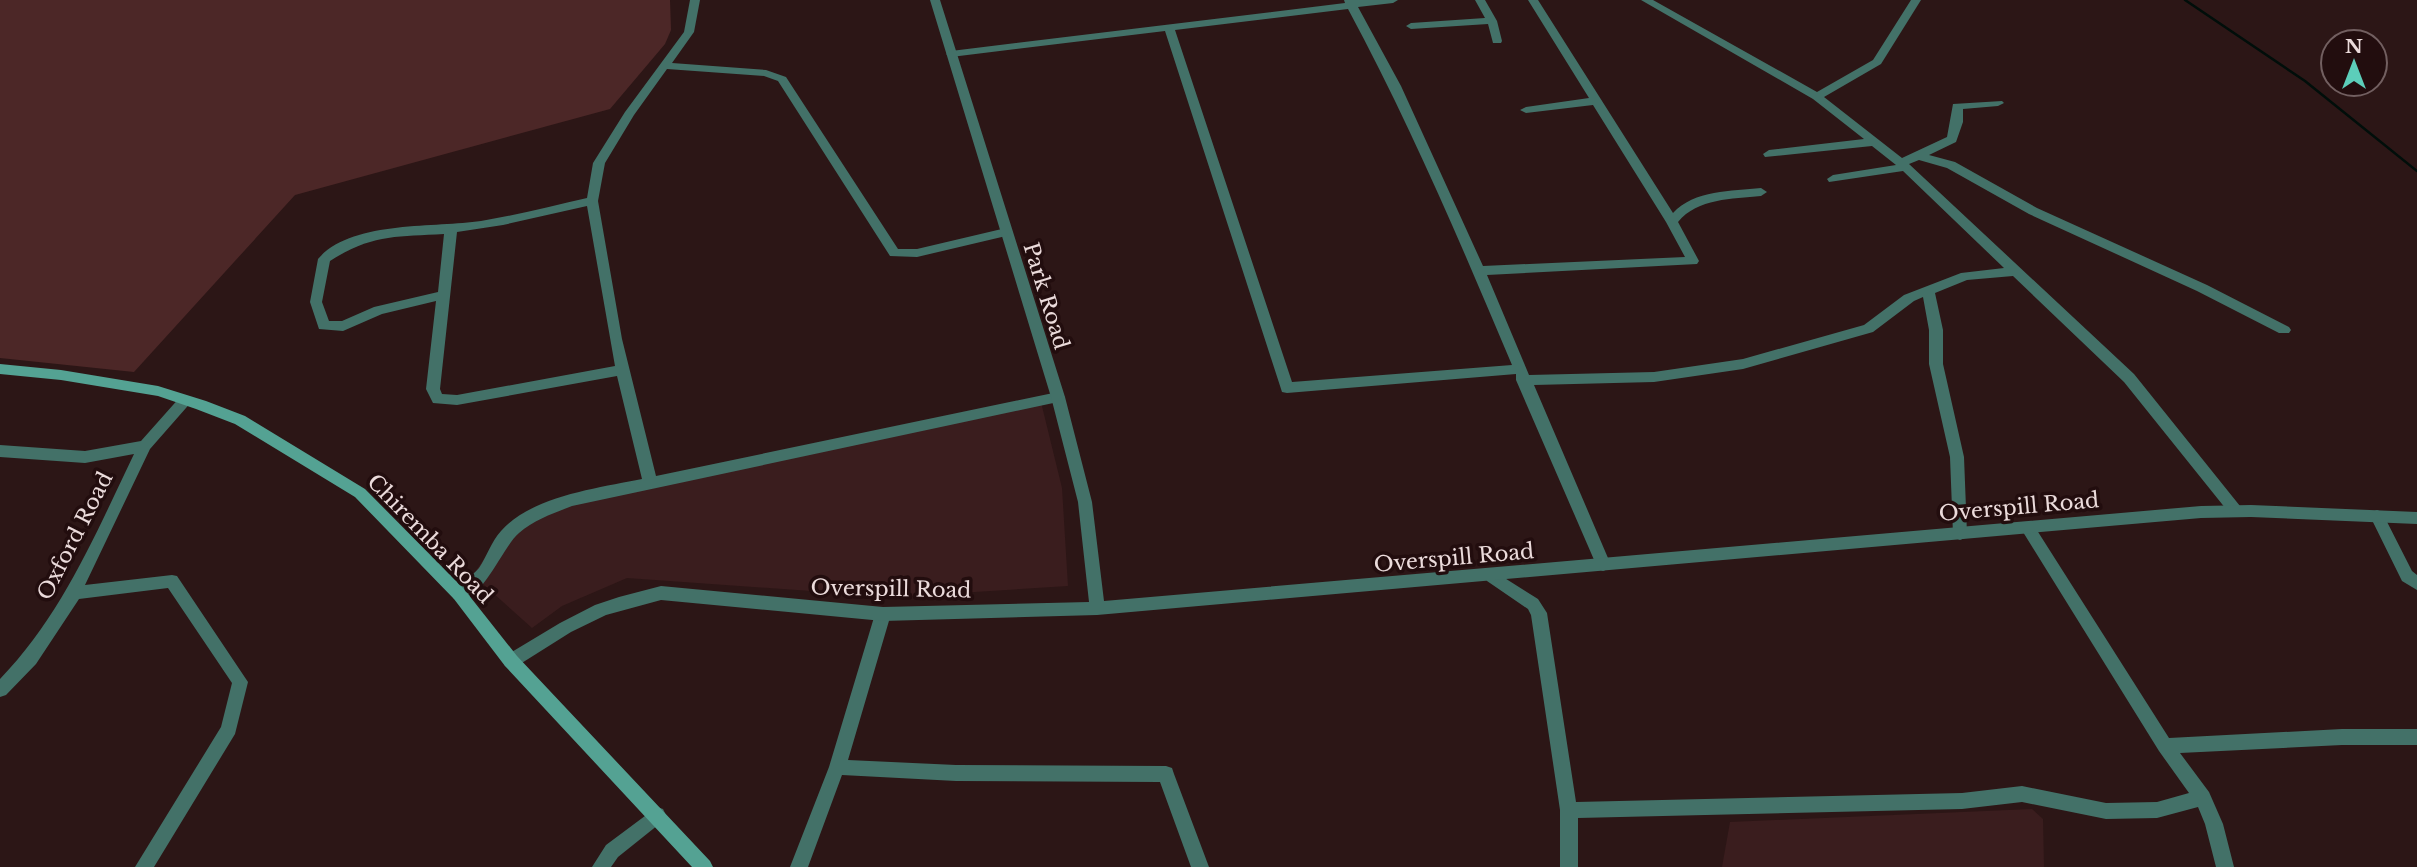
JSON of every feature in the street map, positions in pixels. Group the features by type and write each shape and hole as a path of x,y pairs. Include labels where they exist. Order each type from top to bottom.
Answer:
{"main road":[{"name":"Chiremba Road","path":"0,369 146,389 186,400 240,420 360,492 458,594 511,661 704,867"}],"street":[{"path":"650,483 622,370 592,201 599,163 629,114 689,32 695,0"},
{"name":"Park Road","path":"935,0 1058,397 1085,502 1097,608"},
{"path":"951,54 1169,27 1258,11 1393,0"},
{"path":"1480,0 1492,21 1497,41"},
{"path":"1480,271 1693,261 1672,222 1533,0"},
{"path":"1646,0 1817,97 1903,165 2129,378 2235,510"},
{"path":"1817,97 1877,62 1916,0"},
{"path":"1350,2 1395,86 1480,271 1603,565"},
{"path":"1411,26 1492,21"},
{"path":"1169,27 1287,388 1522,375 1654,377 1743,364 1868,329 1901,303 1970,275 2015,271"},
{"path":"666,66 766,74 782,79 894,253 917,253 1006,232"},
{"path":"1526,110 1596,101"},
{"path":"1833,179 1903,165 1952,139 1957,122 1957,106 1998,103"},
{"path":"1769,154 1874,142"},
{"path":"1918,156 1951,164 2032,211 2083,232 2284,330"},
{"path":"1672,222 1681,209 1695,202 1761,192"},
{"path":"444,295 379,310 342,326 324,326 316,302 324,260 361,236 401,230 451,229 592,201"},
{"path":"451,229 433,388 438,399 450,401 622,370"},
{"path":"1928,290 1936,330 1936,364 1957,457 1960,534"},
{"path":"458,594 483,578 507,535 525,521 570,500 1058,397"},
{"name":"Oxford Road","path":"0,690 30,659 74,593 145,446 186,400"},
{"path":"0,451 85,457 145,446"},
{"name":"Overspill Road","path":"511,661 602,607 625,598 662,593 883,614 1097,608 2235,510 2417,518"},
{"path":"2377,516 2407,576 2417,584"},
{"path":"2028,528 2165,746 2203,798 2214,824 2225,867"},
{"path":"1492,576 1533,604 1539,613 1569,810 1569,867"},
{"path":"74,593 172,581 240,682 229,729 144,867"},
{"path":"799,867 837,767 883,614"},
{"path":"2165,746 2342,737 2417,737"},
{"path":"837,767 956,773 1166,774 1200,867"},
{"path":"1569,810 1910,803 2022,794 2106,811 2144,811 2203,798"},
{"path":"601,867 612,851 657,815"}],"shaded area":[{"path":"0,0 670,0 671,30 665,44 610,109 295,195 134,372 0,358"},
{"path":"1040,398 1062,488 1068,586 896,597 627,578 562,606 532,628 473,575 508,524 557,499"},
{"path":"2032,809 2043,819 2044,867 1722,867 1730,822"}],"waterway":[{"path":"2185,0 2305,81 2417,171"}]}
